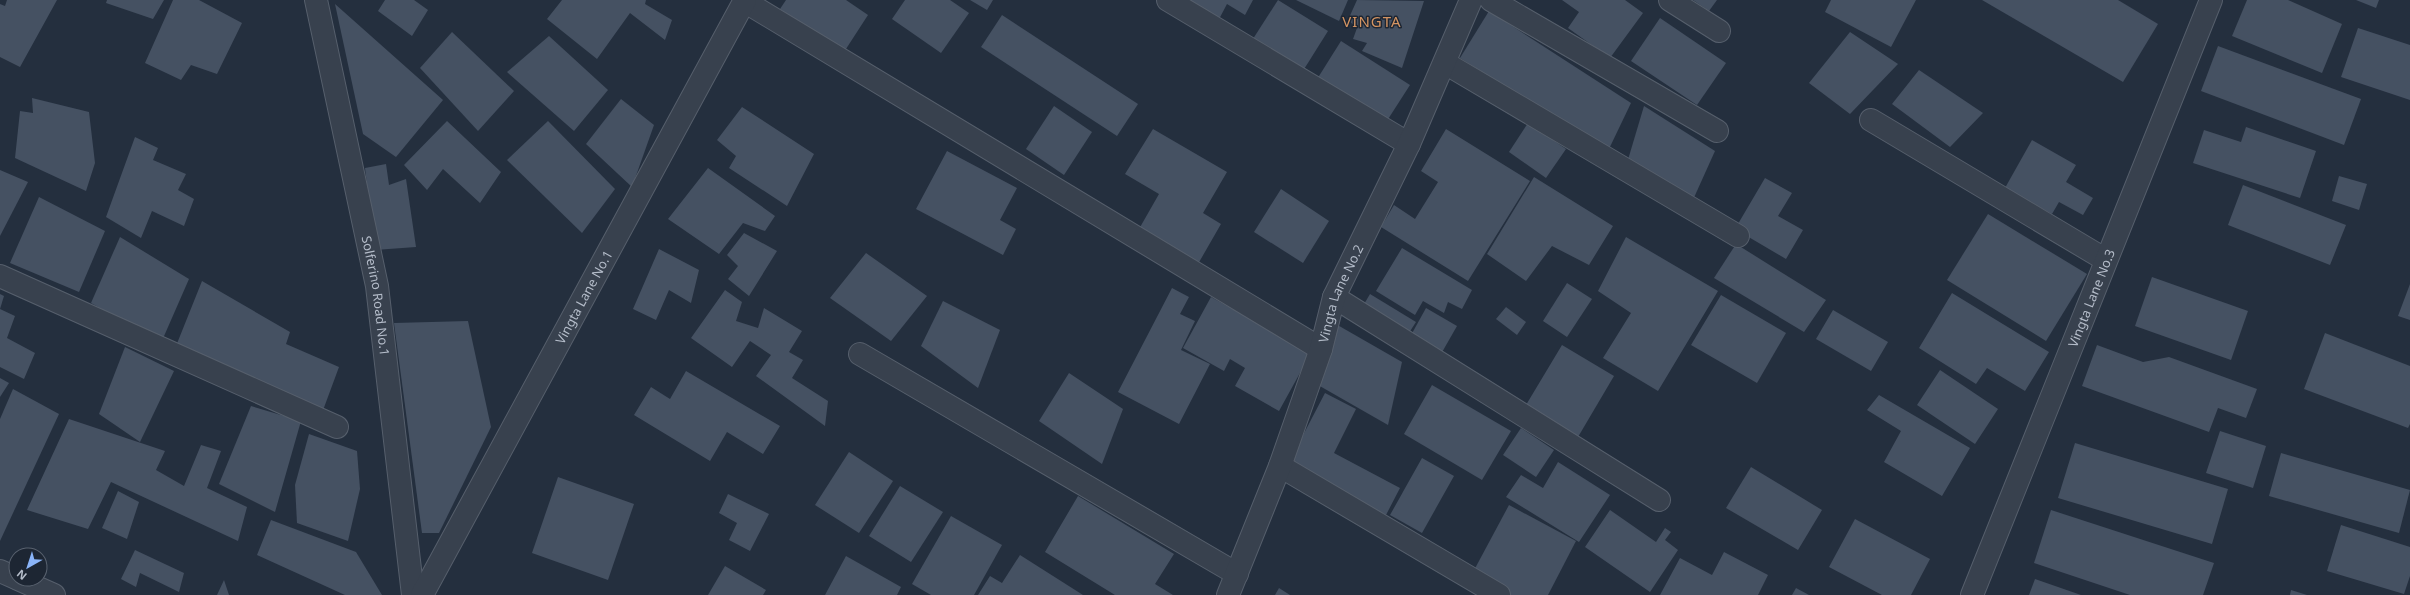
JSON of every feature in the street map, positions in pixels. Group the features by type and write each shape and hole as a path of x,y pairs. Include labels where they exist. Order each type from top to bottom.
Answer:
{"street":[{"name":"Solferino Road No.1","path":"316,0 377,286 413,595"},
{"path":"1168,0 1409,144"},
{"name":"Vingta Lane No.2","path":"1228,595 1238,574 1280,466 1321,349 1334,297 1409,144 1471,0"},
{"path":"1491,0 1717,131"},
{"path":"1670,0 1719,31"},
{"name":"Vingta Lane No.3","path":"1972,595 2211,0"},
{"path":"745,1 1321,349"},
{"name":"Vingta Lane No.1","path":"422,595 745,1"},
{"path":"1445,63 1738,236"},
{"path":"1871,120 2106,260"},
{"path":"0,276 337,427"},
{"path":"1334,297 1659,500"},
{"path":"860,354 1238,574"},
{"path":"1280,466 1499,595"},
{"path":"37,587 54,595"}],"building":[{"path":"7,0 57,0 20,67 0,57 0,4 5,6"},
{"path":"107,0 164,0 153,19 106,3"},
{"path":"173,0 199,0 242,23 217,74 191,65 181,80 145,63"},
{"path":"385,0 414,0 428,10 412,36 378,11"},
{"path":"562,0 646,0 645,4 672,20 665,40 630,13 597,59 547,19"},
{"path":"786,0 846,0 868,15 844,52 780,9"},
{"path":"905,0 950,0 969,13 941,53 892,19"},
{"path":"970,0 993,0 987,10"},
{"path":"1180,0 1253,0 1245,15 1227,4 1217,23"},
{"path":"1278,0 1328,31 1301,74 1251,42"},
{"path":"1296,0 1348,0 1339,21"},
{"path":"1357,0 1424,1 1402,68 1362,51 1367,43 1353,39 1357,28 1348,20"},
{"path":"1562,0 1625,0 1643,13 1610,58 1568,28 1579,12"},
{"path":"1693,0 1717,0 1709,11"},
{"path":"1831,0 1916,0 1891,47 1825,12"},
{"path":"1982,0 2118,0 2158,24 2123,82"},
{"path":"2247,0 2288,0 2342,24 2322,73 2232,36"},
{"path":"2356,0 2379,0 2376,8"},
{"path":"335,4 443,100 396,157 363,134"},
{"path":"1489,11 1631,103 1608,151 1460,58"},
{"path":"1002,15 1138,104 1117,136 981,47"},
{"path":"1660,18 1726,63 1697,105 1631,61"},
{"path":"2358,28 2410,45 2410,100 2341,77"},
{"path":"452,32 514,91 478,131 420,68"},
{"path":"1850,32 1898,64 1850,114 1809,83"},
{"path":"549,36 608,90 574,131 507,72"},
{"path":"1341,41 1410,85 1383,127 1314,84"},
{"path":"2218,46 2361,99 2344,145 2201,91"},
{"path":"1919,70 1983,113 1950,147 1892,104"},
{"path":"32,98 89,112 95,163 86,191 15,158 20,111 33,113"},
{"path":"621,99 654,125 632,187 586,144"},
{"path":"1054,106 1092,132 1064,175 1026,149"},
{"path":"1644,106 1715,151 1692,202 1627,163"},
{"path":"742,107 814,154 787,206 729,168 736,156 717,140"},
{"path":"447,121 501,172 480,203 443,169 427,190 404,165"},
{"path":"548,121 615,189 582,233 507,160"},
{"path":"1528,123 1566,149 1546,178 1509,152"},
{"path":"2246,127 2316,151 2300,198 2193,163 2204,130 2241,142"},
{"path":"1153,129 1227,172 1203,213 1221,224 1198,264 1139,229 1159,194 1125,174"},
{"path":"1446,129 1530,181 1468,281 1381,227 1394,205 1415,219 1438,182 1421,171"},
{"path":"135,137 158,148 153,160 186,174 178,190 194,199 184,226 152,211 141,238 106,217"},
{"path":"2032,140 2076,165 2066,182 2093,198 2083,215 2059,202 2052,214 2005,188"},
{"path":"947,151 1017,188 1000,220 1016,229 1003,255 916,209"},
{"path":"386,164 389,185 406,179 416,247 375,250 365,168"},
{"path":"708,168 775,216 765,231 743,223 719,254 668,219"},
{"path":"0,170 28,182 0,236"},
{"path":"2339,176 2367,184 2359,210 2332,201"},
{"path":"1534,177 1613,226 1589,265 1552,246 1526,281 1487,254"},
{"path":"1765,178 1792,193 1778,216 1803,230 1786,259 1735,229"},
{"path":"2243,185 2346,225 2330,265 2228,225"},
{"path":"1281,189 1329,221 1303,263 1254,232"},
{"path":"39,197 105,231 79,292 10,263"},
{"path":"1988,214 2087,274 2046,341 1947,280"},
{"path":"744,233 777,251 749,296 728,279 738,266 727,255"},
{"path":"120,237 189,279 161,343 91,303"},
{"path":"1626,237 1718,291 1658,391 1603,358 1631,313 1598,291"},
{"path":"1736,244 1826,300 1804,332 1714,278"},
{"path":"1402,248 1472,290 1462,309 1448,302 1444,313 1423,301 1415,315 1376,291"},
{"path":"659,249 699,270 691,303 669,290 656,320 633,309"},
{"path":"866,253 927,296 891,341 830,298"},
{"path":"2152,277 2248,311 2231,360 2135,326"},
{"path":"202,281 290,332 286,344 339,367 322,413 174,351"},
{"path":"1567,283 1592,299 1567,337 1543,321"},
{"path":"2410,284 2410,320 2398,316"},
{"path":"1172,288 1189,297 1180,314 1195,321 1181,350 1210,364 1179,424 1118,392"},
{"path":"725,290 742,302 736,321 758,328 764,308 802,331 789,352 803,360 792,378 828,401 825,426 756,376 771,355 750,341 732,367 691,338"},
{"path":"1952,293 2049,352 2025,391 1987,368 1976,384 1919,348"},
{"path":"0,294 4,296 0,309"},
{"path":"1370,294 1416,322 1405,339 1360,311"},
{"path":"1721,295 1786,333 1757,383 1691,345"},
{"path":"1211,297 1311,353 1279,411 1235,386 1245,368 1230,359 1224,371 1183,348"},
{"path":"943,301 1000,330 978,388 921,346"},
{"path":"1506,307 1526,322 1517,335 1496,319"},
{"path":"1426,308 1457,326 1441,354 1410,337"},
{"path":"0,309 15,316 7,338 35,353 24,379 0,367"},
{"path":"1833,310 1888,342 1871,371 1816,339"},
{"path":"468,321 491,427 439,533 422,533 394,323"},
{"path":"1334,323 1402,362 1388,425 1318,385"},
{"path":"2325,333 2410,366 2410,424 2408,428 2304,389"},
{"path":"1562,345 1614,376 1578,437 1526,405"},
{"path":"2097,345 2143,362 2169,357 2257,389 2246,418 2218,408 2209,432 2082,386"},
{"path":"125,347 174,371 140,442 99,414"},
{"path":"1940,370 1998,409 1975,444 1917,405"},
{"path":"686,371 780,426 763,454 727,432 710,461 634,415 651,387 670,399"},
{"path":"1069,373 1123,409 1102,464 1039,421"},
{"path":"0,378 9,383 0,397"},
{"path":"1432,385 1511,431 1482,480 1404,434"},
{"path":"13,389 59,414 0,541 0,419"},
{"path":"1325,393 1356,409 1334,453 1400,488 1386,515 1288,464"},
{"path":"1879,395 1970,448 1942,496 1884,462 1901,431 1867,410"},
{"path":"251,406 301,421 275,512 219,484"},
{"path":"69,419 165,451 156,470 184,486 201,445 221,451 207,488 247,507 238,541 111,482 88,529 27,510"},
{"path":"1521,428 1554,450 1536,477 1503,455"},
{"path":"2220,431 2266,446 2253,488 2206,473"},
{"path":"309,434 357,451 360,489 348,541 297,523 295,485"},
{"path":"2075,443 2228,489 2212,544 2058,498"},
{"path":"849,452 893,481 859,533 815,505"},
{"path":"2281,453 2410,490 2399,533 2269,496"},
{"path":"1422,458 1454,476 1422,533 1390,515"},
{"path":"1558,462 1610,495 1579,542 1506,497 1521,475 1543,488"},
{"path":"1751,467 1822,510 1798,550 1726,508"},
{"path":"558,477 634,504 608,580 532,553"},
{"path":"900,486 943,512 911,562 869,536"},
{"path":"118,491 139,502 127,539 102,528"},
{"path":"728,494 769,514 750,551 729,540 737,523 719,513"},
{"path":"1078,496 1174,554 1155,584 1173,595 1115,595 1045,552"},
{"path":"1509,505 1576,541 1548,595 1510,595 1472,574"},
{"path":"1610,510 1656,542 1665,528 1671,532 1665,540 1678,550 1650,592 1585,547"},
{"path":"2051,510 2214,563 2203,595 2130,595 2034,563"},
{"path":"951,516 1002,545 974,595 931,595 912,584"},
{"path":"1855,519 1930,559 1911,595 1882,595 1829,567"},
{"path":"271,520 356,552 382,595 345,595 257,555"},
{"path":"2341,525 2410,547 2410,576 2404,594 2327,571"},
{"path":"135,550 184,573 179,592 140,573 136,587 121,579"},
{"path":"1724,552 1768,575 1758,595 1660,595 1680,558 1712,575"},
{"path":"1020,555 1083,595 978,595 990,576 1002,583"},
{"path":"846,556 901,587 897,595 825,595"},
{"path":"725,566 766,590 763,595 708,595"},
{"path":"2035,579 2081,595 2029,595"},
{"path":"224,580 229,595 217,595"},
{"path":"1279,588 1290,595 1275,595"},
{"path":"1796,588 1809,595 1792,595"},
{"path":"2291,590 2307,595 2290,595"}],"district":[{"name":"VINGTA","path":"1372,22"}]}
